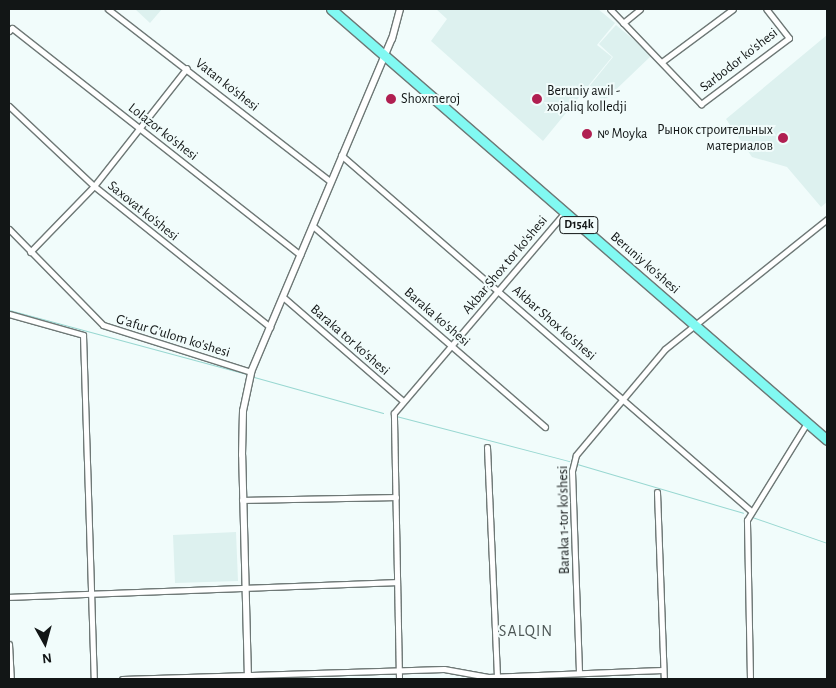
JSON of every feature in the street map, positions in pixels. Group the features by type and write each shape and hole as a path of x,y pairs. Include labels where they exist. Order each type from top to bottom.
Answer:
{"main road":[{"name":"Beruniy ko'shesi","path":"331,9 827,440"}],"street":[{"name":"Vatan ko'shesi","path":"108,9 187,68 330,181"},
{"path":"248,677 242,500 243,411 251,372 330,181 385,55 400,9"},
{"path":"610,9 663,61 732,9"},
{"path":"623,23 640,9"},
{"name":"Sarbodor ko'shesi","path":"663,61 701,104 789,38 766,9"},
{"name":"Lolazor ko'shesi","path":"10,29 141,128 300,255"},
{"path":"30,252 94,186 187,68"},
{"name":"Saxovat ko'shesi","path":"9,106 94,186 270,327"},
{"name":"Akbar Shox ko'shesi","path":"341,156 499,290 750,510"},
{"name":"Akbar Shox tor ko'shesi","path":"402,400 565,212"},
{"name":"Baraka 1-tor ko'shesi","path":"579,672 572,471 576,455 623,398 693,323 827,219"},
{"name":"Baraka ko'shesi","path":"313,226 452,344 545,427"},
{"name":"G'afur G'ulom ko'shesi","path":"9,229 102,325 251,372"},
{"name":"Baraka tor ko'shesi","path":"283,297 402,400"},
{"path":"9,314 83,335 94,679"},
{"path":"399,679 396,497 392,426 402,400"},
{"path":"750,679 750,510 807,423"},
{"path":"487,447 497,678"},
{"path":"657,492 664,679"},
{"path":"242,500 396,497"},
{"path":"9,596 90,595 397,582"},
{"path":"9,644 11,679"},
{"path":"122,679 248,677 444,669 497,678 579,672 663,670"}],"shaded area":[{"path":"135,9 162,9 150,23"},
{"name":"Beruniy awil - xojaliq kolledji","path":"436,9 598,9 615,23 597,45 612,57 543,141 431,41 447,19"},
{"path":"616,25 652,55 604,101 588,88 613,57 599,44"},
{"name":"Рынок строительных материалов","path":"827,35 827,202 821,207 787,167 752,157 726,119"},
{"path":"236,532 238,581 175,583 173,535"}],"waterway":[{"path":"9,310 246,374"},
{"path":"254,377 383,413"},
{"path":"396,416 569,461"},
{"path":"577,464 743,513"},
{"path":"752,517 827,543"}],"place":[{"name":"Shoxmeroj","path":"391,99"},
{"name":"Beruniy awil - xojaliq kolledji","path":"537,99"},
{"name":"№ Moyka","path":"587,134"},
{"name":"Рынок строительных материалов","path":"783,138"}],"district":[{"name":"SALQIN","path":"526,631"}]}
